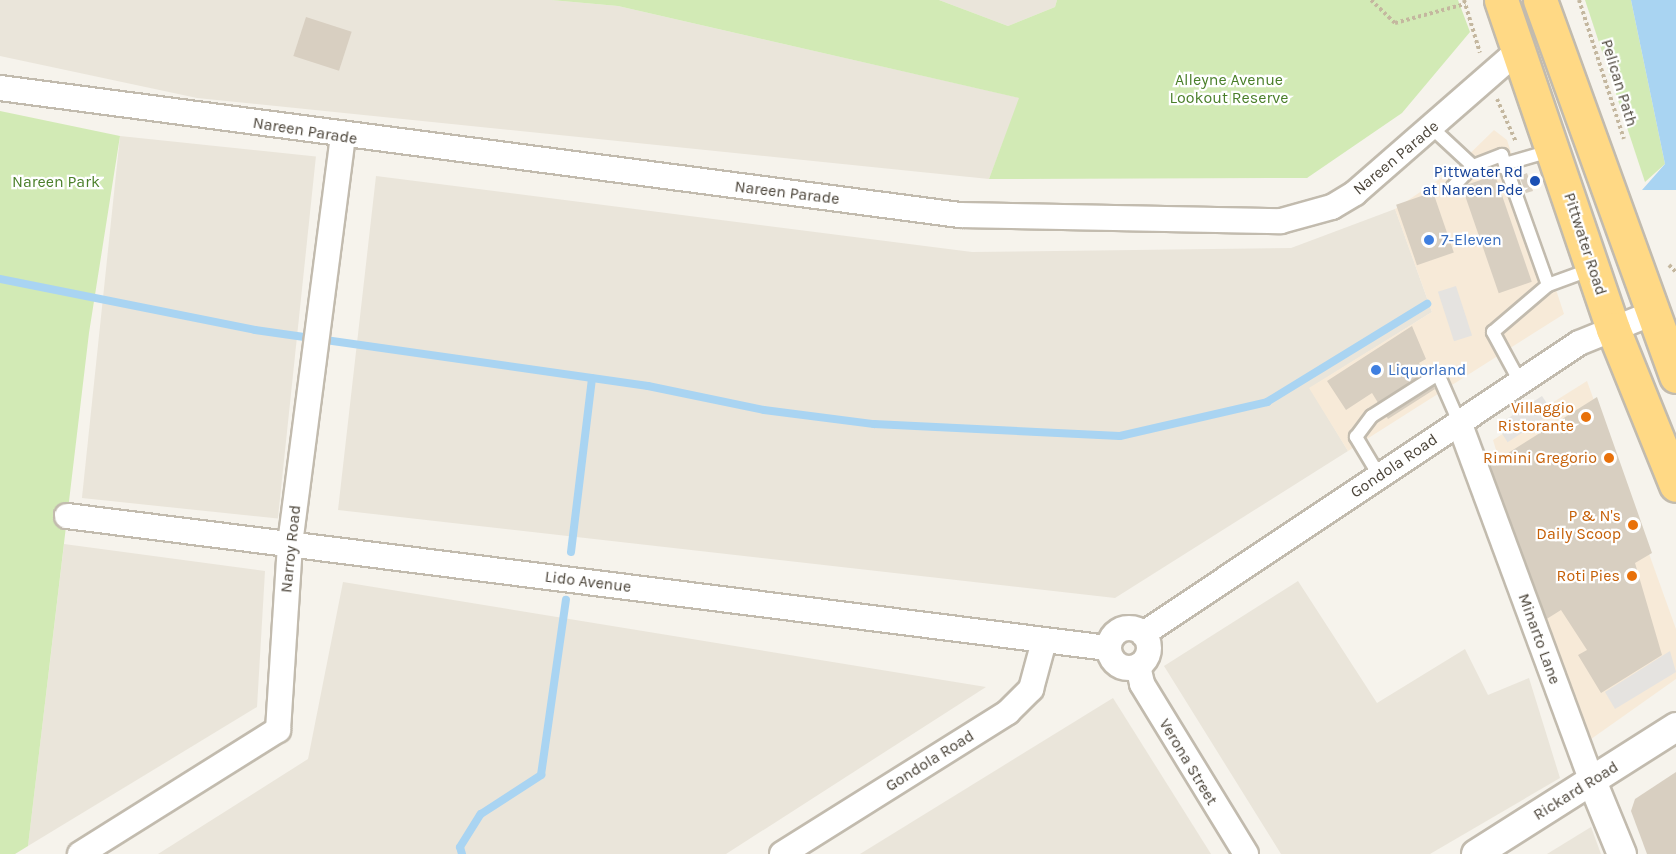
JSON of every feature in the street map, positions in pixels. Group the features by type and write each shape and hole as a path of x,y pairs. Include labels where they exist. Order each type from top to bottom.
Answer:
{"highway":[{"name":"Pittwater Road","path":"1501,0 1555,149 1613,329 1676,485"},
{"path":"1540,0 1676,376"}],"street":[{"name":"Nareen Parade","path":"0,88 343,137 960,215 1281,221 1347,198 1432,128 1519,50"},
{"name":"Narroy Road","path":"80,854 278,730 290,544 317,364 343,137"},
{"name":"Gondola Road","path":"1143,634 1200,591 1380,477 1520,382 1613,329 1653,313"},
{"name":"Minarto Lane","path":"1459,422 1592,781 1622,854"},
{"name":"Lido Avenue","path":"67,516 1108,648"},
{"path":"1131,627 1143,634 1149,651 1138,666 1119,666 1108,648 1118,630 1131,627"},
{"name":"Gondola Road","path":"782,854 1008,712 1031,689 1044,640"},
{"name":"Verona Street","path":"1138,666 1142,684 1246,854"},
{"name":"Rickard Road","path":"1476,854 1676,728"}],"lane":[{"path":"1432,128 1473,166"},
{"path":"1505,164 1555,149"},
{"path":"1453,187 1473,166 1502,155 1548,285"},
{"path":"1520,382 1493,332 1548,285 1592,269"},
{"path":"1380,477 1356,438 1372,416 1438,374 1459,422"}],"path":[{"path":"1371,0 1395,23 1465,4"},
{"name":"Pelican Path","path":"1579,0 1625,142"}],"shaded area":[{"path":"0,0 551,0 618,6 1020,98 989,179 197,98 0,56"},
{"path":"939,0 1057,0 1055,7 1008,26"},
{"path":"1494,130 1507,140 1564,314 1348,451 1309,388 1432,312 1395,209 1453,170"},
{"path":"120,136 316,157 278,519 82,498"},
{"path":"376,176 972,252 1291,248 1395,209 1432,312 1310,388 1348,451 1115,598 338,510"},
{"path":"1456,286 1472,335 1454,341 1438,292"},
{"path":"1587,381 1676,629 1676,679 1584,744 1493,440"},
{"path":"1542,396 1553,413 1508,442 1497,425"},
{"path":"64,544 265,571 257,707 28,846"},
{"path":"1298,581 1377,703 1465,649 1488,695 1529,678 1560,778 1430,854 1281,854 1164,666"},
{"path":"343,582 986,687 726,854 158,854 308,759"},
{"path":"1670,651 1676,672 1615,709 1605,692"},
{"path":"1113,698 1211,854 860,854"},
{"path":"1591,827 1601,854 1547,854"}],"green space":[{"name":"Alleyne Avenue Lookout Reserve","path":"551,0 939,0 1008,26 1055,7 1057,0 1458,0 1470,32 1402,113 1307,178 989,179 1019,98 618,6"},
{"path":"1585,0 1631,0 1665,164 1645,182"},
{"name":"Nareen Park","path":"0,111 120,136 89,333 28,846 15,854 0,854"}],"water":[{"path":"1631,0 1676,0 1676,190 1642,190 1665,164"}],"building":[{"path":"306,17 352,32 339,71 293,56"},
{"path":"1527,173 1533,191 1526,193 1519,176"},
{"path":"1495,175 1532,282 1499,293 1462,186"},
{"name":"7-Eleven","path":"1433,192 1454,253 1417,265 1396,205"},
{"name":"Liquorland","path":"1412,326 1426,359 1419,363 1435,389 1388,419 1372,393 1346,410 1327,381"},
{"path":"1597,397 1652,553 1635,563 1662,655 1601,693 1578,655 1587,650 1561,610 1545,620 1489,465"},
{"path":"1676,772 1676,854 1647,854 1631,811 1635,799"}],"waterway":[{"path":"0,279 255,330 648,386 764,410 874,424 1120,436 1267,402 1427,304"},
{"path":"571,552 592,378"},
{"path":"462,854 460,847 481,814 541,775 566,600"}],"place":[{"name":"Pittwater Rd at Nareen Pde","path":"1535,181"},
{"name":"7-Eleven","path":"1429,240"},
{"name":"Liquorland","path":"1376,370"},
{"name":"Villaggio Ristorante","path":"1586,417"},
{"name":"Rimini Gregorio","path":"1609,458"},
{"name":"P & N's Daily Scoop","path":"1633,525"},
{"name":"Roti Pies","path":"1632,576"}]}
